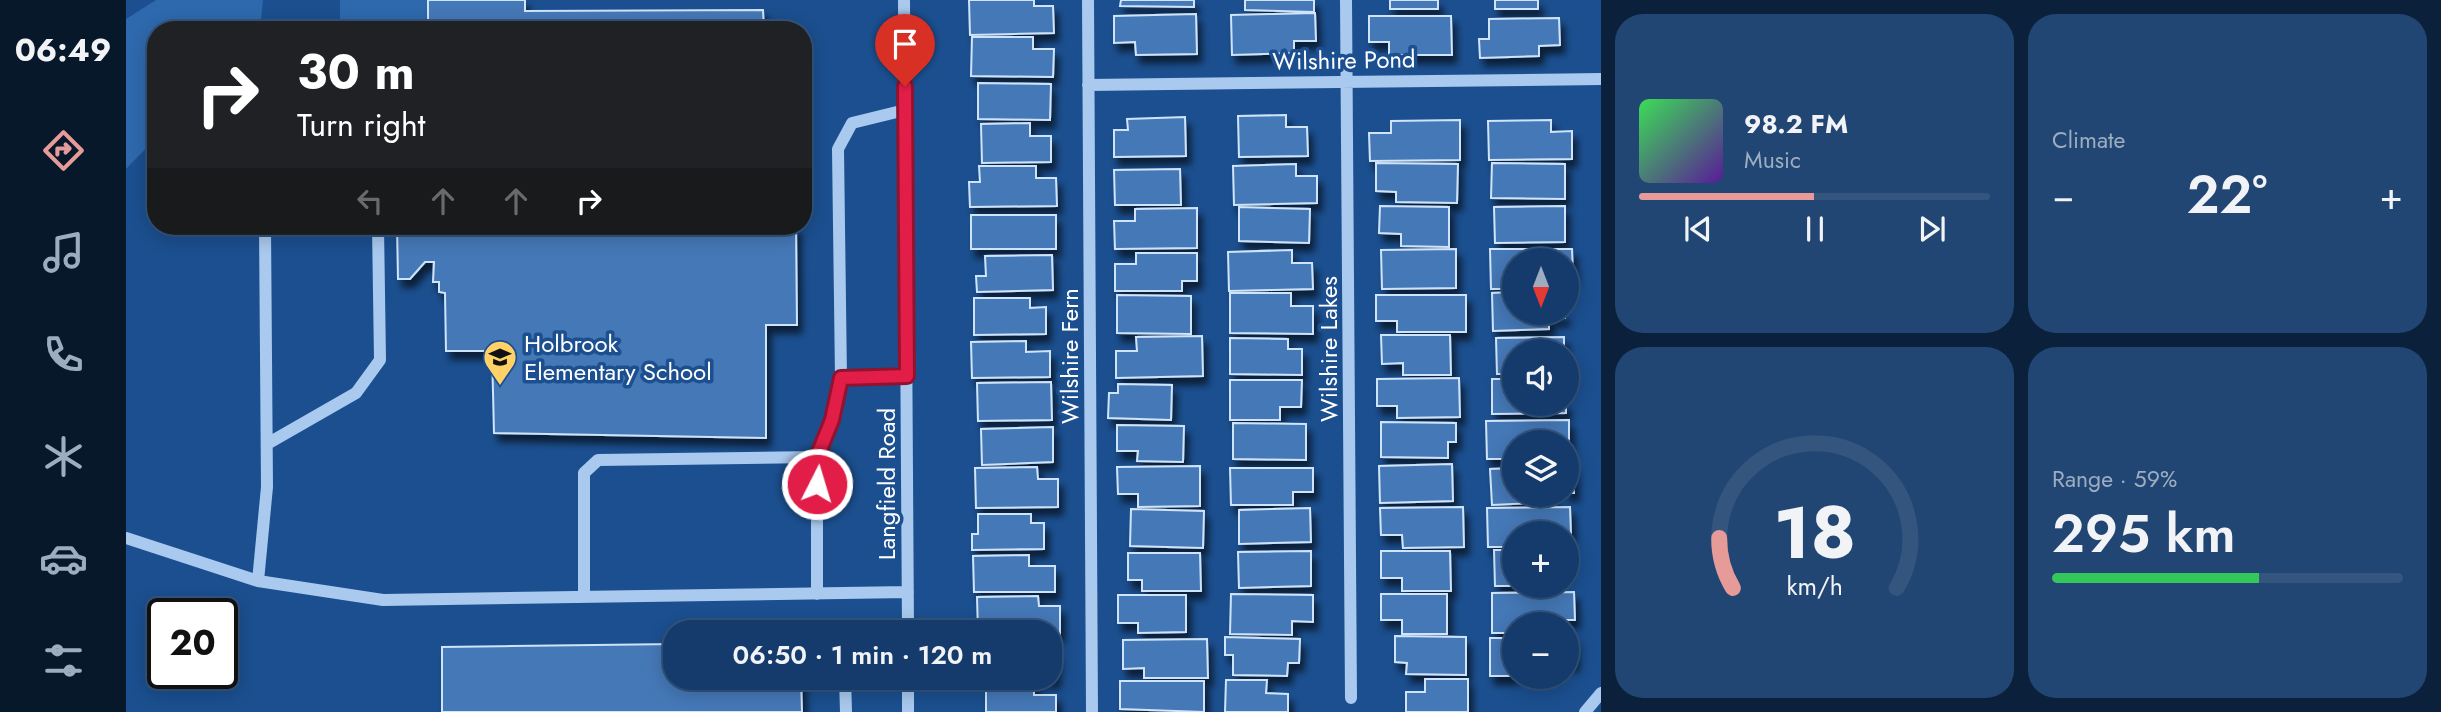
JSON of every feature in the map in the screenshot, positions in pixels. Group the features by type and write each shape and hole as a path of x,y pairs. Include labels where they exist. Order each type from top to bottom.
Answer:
{"street":[{"name":"Langfield Road","path":"905,0 908,620"},
{"name":"Wilshire Fern","path":"1088,0 1092,712"},
{"name":"Wilshire Lakes","path":"1346,0 1351,698"},
{"name":"Wilshire Pond","path":"1088,85 1601,79"},
{"path":"817,594 817,457 832,420 841,378 838,149 852,123 905,110"},
{"path":"258,581 267,487 265,235"},
{"path":"267,444 356,393 380,360 379,235"},
{"path":"841,378 907,376"},
{"path":"584,597 584,473 598,460 817,457"},
{"path":"126,538 258,581 383,600 908,592"},
{"path":"845,690 846,712"},
{"path":"908,690 908,712"},
{"path":"1585,712 1601,693"}],"shaded area":[{"path":"156,0 263,0 261,21 147,21 147,147 126,169 126,19"},
{"path":"340,0 428,0 428,21 340,21"}],"building":[{"path":"428,0 525,0 525,11 763,10 764,21 428,21"},
{"path":"969,0 1034,0 1034,6 1053,6 1054,33 970,35"},
{"path":"1121,0 1194,0 1194,7 1120,6"},
{"path":"1245,0 1314,0 1314,12 1245,10"},
{"path":"1390,0 1438,0 1438,9 1390,9"},
{"path":"1495,0 1538,0 1538,9 1495,9"},
{"path":"1315,13 1316,41 1294,41 1294,53 1232,55 1231,15"},
{"path":"1196,14 1197,54 1136,55 1135,42 1114,43 1114,16"},
{"path":"1369,16 1451,16 1452,55 1389,55 1389,42 1369,42"},
{"path":"1559,18 1560,45 1539,46 1539,56 1480,58 1479,39 1489,39 1489,19"},
{"path":"972,37 1033,37 1033,49 1054,49 1053,77 971,76"},
{"path":"978,83 1051,84 1050,120 978,119"},
{"path":"1286,115 1286,127 1307,127 1308,156 1239,157 1238,116"},
{"path":"1185,117 1186,156 1114,157 1114,130 1128,130 1127,119"},
{"path":"1460,120 1460,160 1370,161 1369,133 1391,133 1391,121"},
{"path":"1551,120 1551,132 1572,131 1572,159 1489,160 1488,121"},
{"path":"1030,123 1030,136 1051,136 1051,162 982,163 981,124"},
{"path":"1376,163 1458,164 1457,203 1396,202 1396,192 1376,191"},
{"path":"1492,163 1565,164 1565,199 1491,198"},
{"path":"1296,164 1296,176 1317,176 1317,203 1234,205 1233,166"},
{"path":"979,166 1036,166 1036,178 1056,178 1057,206 970,207 969,182 980,182"},
{"path":"1180,169 1181,205 1115,205 1114,170"},
{"path":"1380,206 1449,207 1449,247 1401,246 1401,234 1379,233"},
{"path":"1565,206 1565,242 1495,243 1494,207"},
{"path":"1239,207 1310,209 1309,243 1239,241"},
{"path":"1197,208 1197,248 1115,249 1114,221 1135,221 1135,209"},
{"path":"971,215 1056,215 1056,249 971,249"},
{"path":"397,235 796,235 797,325 766,325 766,438 494,433 492,351 446,351 445,293 439,292 439,282 433,282 434,262 425,262 410,279 398,279"},
{"path":"1456,249 1456,288 1382,289 1381,250"},
{"path":"1490,249 1502,249 1502,289 1491,289"},
{"path":"1292,250 1292,263 1312,263 1313,289 1229,291 1228,252"},
{"path":"1136,253 1197,253 1197,281 1182,281 1182,291 1115,291 1115,264 1136,264"},
{"path":"1052,255 1053,290 977,292 976,276 986,276 985,256"},
{"path":"1230,293 1291,293 1291,306 1313,306 1313,334 1230,333"},
{"path":"1492,293 1502,293 1502,326 1549,326 1549,329 1493,331"},
{"path":"1117,295 1191,296 1191,334 1117,333"},
{"path":"1376,295 1466,295 1466,332 1397,332 1397,321 1376,321"},
{"path":"974,298 1030,298 1030,308 1046,307 1046,334 974,335"},
{"path":"1381,335 1450,335 1451,375 1403,375 1403,363 1382,364"},
{"path":"1202,336 1203,376 1116,378 1116,351 1137,351 1136,337"},
{"path":"1230,338 1288,339 1288,349 1302,349 1302,375 1230,374"},
{"path":"1496,338 1564,339 1502,339 1502,374 1497,374"},
{"path":"1026,341 1026,352 1050,351 1050,377 972,378 971,342"},
{"path":"1459,378 1460,417 1397,418 1397,406 1377,406 1377,379"},
{"path":"1492,379 1502,379 1502,414 1492,414"},
{"path":"1230,380 1302,380 1301,407 1280,407 1280,420 1230,420"},
{"path":"1051,382 1052,420 978,421 977,383"},
{"path":"1118,384 1172,385 1171,420 1108,418 1109,393 1118,393"},
{"path":"1569,420 1569,430 1502,430 1502,459 1487,459 1486,421"},
{"path":"1381,422 1456,423 1456,442 1448,442 1448,458 1381,457"},
{"path":"1233,423 1306,424 1306,460 1233,459"},
{"path":"1117,425 1184,426 1183,462 1137,461 1138,451 1117,451"},
{"path":"1053,427 1053,462 982,465 981,429"},
{"path":"1452,464 1453,501 1380,503 1379,466"},
{"path":"1200,466 1200,506 1138,507 1138,494 1118,494 1117,467"},
{"path":"1037,467 1038,479 1058,479 1058,507 976,508 975,468"},
{"path":"1230,468 1313,468 1313,492 1293,492 1293,505 1231,505"},
{"path":"1502,468 1502,505 1492,505 1490,469"},
{"path":"1463,507 1464,547 1403,548 1402,535 1381,535 1380,508"},
{"path":"1570,507 1571,521 1502,521 1502,547 1488,547 1487,508"},
{"path":"1310,508 1311,542 1239,544 1239,510"},
{"path":"1131,509 1204,511 1203,548 1130,546"},
{"path":"978,514 1031,514 1031,523 1044,523 1044,549 972,550 972,534 978,534"},
{"path":"1494,550 1502,550 1502,586 1495,586"},
{"path":"1311,551 1311,586 1239,588 1238,552"},
{"path":"1381,551 1450,551 1451,591 1402,591 1402,578 1381,578"},
{"path":"1128,553 1200,553 1201,591 1142,591 1142,580 1128,580"},
{"path":"1029,555 1029,566 1055,566 1055,592 974,592 973,556"},
{"path":"1492,593 1502,593 1502,598 1574,598 1575,612 1502,612 1502,633 1492,633"},
{"path":"1231,594 1313,595 1313,622 1292,621 1292,635 1230,634"},
{"path":"1381,594 1447,594 1447,634 1402,634 1402,620 1381,620"},
{"path":"1118,595 1186,595 1186,632 1138,633 1138,623 1118,623"},
{"path":"1038,596 1039,606 1060,606 1060,620 978,620 977,597"},
{"path":"1395,636 1466,637 1466,675 1406,674 1407,663 1395,662"},
{"path":"1225,637 1300,639 1299,663 1288,663 1287,676 1233,675 1233,655 1225,655"},
{"path":"1490,638 1502,638 1502,676 1490,676"},
{"path":"1207,639 1208,678 1144,678 1144,668 1123,669 1123,640"},
{"path":"663,644 663,690 801,690 802,712 442,712 442,647"},
{"path":"1425,679 1468,679 1468,712 1406,712 1406,692 1425,692"},
{"path":"1226,680 1267,680 1266,693 1288,694 1288,712 1225,712"},
{"path":"1120,681 1204,681 1204,712 1120,709"},
{"path":"986,690 1034,690 1034,695 1056,695 1056,712 986,712"}],"place":[{"name":"Holbrook Elementary School","path":"500,387"}],"route":[{"path":"817,484 817,457 832,420 841,378 907,376 905,86"}]}
